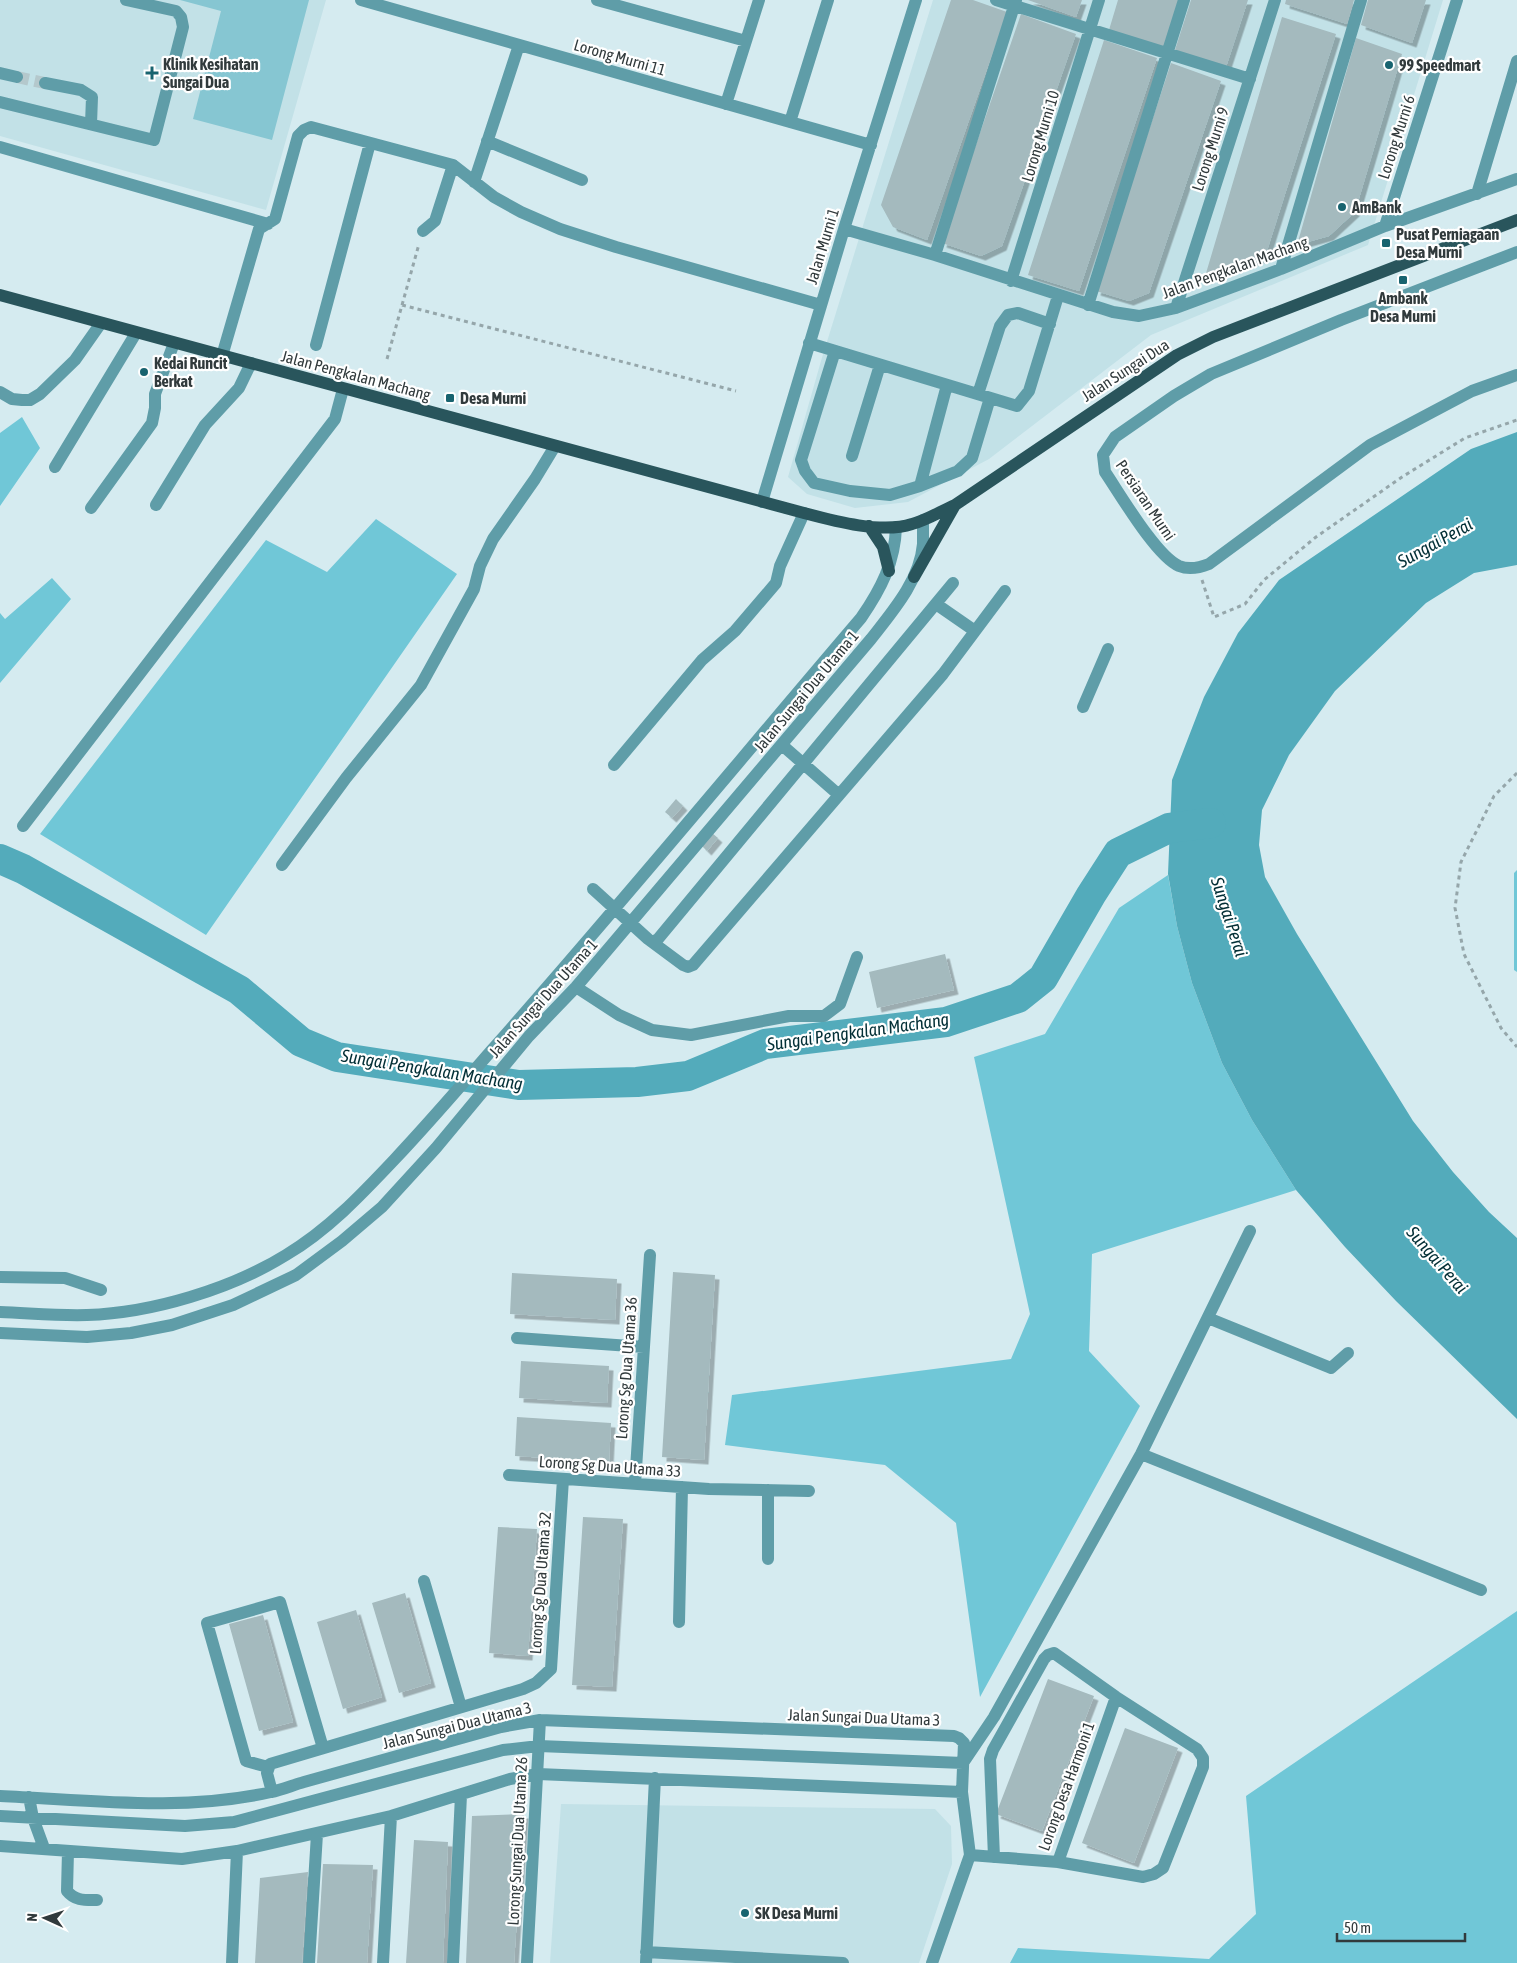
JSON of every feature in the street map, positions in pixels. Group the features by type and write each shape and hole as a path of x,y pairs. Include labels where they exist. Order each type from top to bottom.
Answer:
{"main road":[{"name":"Jalan Sungai Dua","path":"762,502 838,522 870,526 896,527 910,525 955,505 1177,355 1213,337 1517,220"},
{"name":"Jalan Pengkalan Machang","path":"0,295 762,502"},
{"path":"914,577 955,505"},
{"path":"870,526 883,547 888,571"}],"street":[{"path":"0,102 154,140 183,28 181,18 176,11 126,0"},
{"name":"Lorong Murni 11","path":"361,0 870,145"},
{"path":"597,0 746,41"},
{"path":"726,104 759,0"},
{"path":"790,122 828,0"},
{"name":"Jalan Murni 1","path":"762,502 809,343 916,0"},
{"path":"996,0 1015,3 1090,30 1250,79"},
{"name":"Lorong Murni 10","path":"1011,281 1099,0"},
{"path":"1088,305 1184,0"},
{"name":"Lorong Murni 9","path":"1176,308 1275,0"},
{"path":"1281,269 1361,0"},
{"name":"Lorong Murni 6","path":"1385,226 1457,0"},
{"path":"935,255 1015,3"},
{"path":"474,182 519,45"},
{"path":"1477,194 1517,61"},
{"path":"0,73 17,77"},
{"path":"45,83 80,90 92,97 91,124"},
{"path":"222,356 259,229 275,219 298,136 304,130 311,127 453,165 494,197 521,212 560,229 616,247 728,277 821,305"},
{"path":"487,142 582,180"},
{"path":"316,345 370,143"},
{"path":"0,147 268,224"},
{"path":"423,230 435,221 453,165"},
{"name":"Jalan Pengkalan Machang","path":"844,229 935,255 1088,305 1112,312 1139,316 1176,308 1281,269 1385,226 1517,179"},
{"name":"Persiaran Murni","path":"1199,568 1179,566 1169,560 1158,549 1105,472 1103,455 1115,437 1174,396 1211,374 1341,320 1517,252"},
{"path":"809,343 1017,406 1029,391 1058,296"},
{"path":"835,351 801,460 805,471 814,483 850,492 890,495 958,471 972,458 1000,326 1008,315 1018,313 1050,324"},
{"path":"0,392 12,399 22,400 30,400 40,394 75,360 101,323"},
{"path":"55,467 136,333"},
{"path":"91,508 152,423 155,394 174,343"},
{"path":"156,505 205,425 239,388 251,363"},
{"path":"852,456 880,365"},
{"path":"1199,568 1209,564 1370,445 1472,391 1517,375"},
{"path":"920,486 947,385"},
{"path":"23,826 336,419 343,389"},
{"path":"282,865 346,778 421,685 474,589 480,566 493,539 535,479 555,446"},
{"path":"614,765 702,660 735,631 776,583 780,566 804,513"},
{"name":"Jalan Sungai Dua Utama 1","path":"0,1334 87,1336 131,1334 172,1325 233,1306 296,1275 382,1207 436,1148 529,1036 576,987 872,639 914,577 923,545 922,520"},
{"name":"Jalan Sungai Dua Utama 1","path":"0,1312 87,1315 134,1311 166,1304 225,1285 285,1256 353,1204 422,1130 514,1026 861,618 878,593 888,571 895,544 896,527"},
{"path":"652,942 658,939 953,583"},
{"path":"594,889 652,942 683,965 688,967 693,965 943,674 1005,592"},
{"path":"936,604 974,631"},
{"path":"1083,707 1108,649"},
{"path":"782,745 839,794"},
{"path":"576,987 619,1015 652,1030 691,1035 789,1016 824,1016 840,1004 857,957"},
{"path":"0,1816 185,1826 234,1822 503,1750 539,1746 963,1763 994,1717 1141,1454 1250,1231"},
{"name":"Lorong Sg Dua Utama 36","path":"635,1484 650,1255"},
{"path":"0,1276 64,1278 102,1290"},
{"path":"1208,1318 1331,1368 1348,1353"},
{"path":"517,1338 644,1347"},
{"path":"1141,1454 1481,1590"},
{"name":"Lorong Sg Dua Utama 33","path":"509,1475 709,1489 809,1490"},
{"name":"Lorong Sg Dua Utama 32","path":"461,1707 536,1684 551,1669 563,1479"},
{"path":"679,1622 682,1487"},
{"path":"768,1490 768,1559"},
{"path":"272,1792 266,1773 270,1764 461,1707 424,1581"},
{"path":"268,1767 246,1761 207,1623 280,1602 323,1748"},
{"path":"994,1857 990,1759 993,1750 1044,1660 1048,1655 1054,1654 1116,1697 1198,1749 1203,1758 1203,1767 1163,1868 1154,1874 1143,1877 1058,1862"},
{"name":"Lorong Desa Harmoni 1","path":"970,1855 1058,1862 1116,1697"},
{"name":"Jalan Sungai Dua Utama 3","path":"0,1796 155,1804 212,1802 272,1792 501,1727 540,1720 954,1736 964,1743 962,1792 970,1855"},
{"name":"Lorong Sungai Dua Utama 26","path":"527,1963 540,1720"},
{"path":"0,1846 182,1859 237,1851 317,1834 391,1816 510,1779 538,1774 962,1792"},
{"path":"655,1778 646,1958 834,1962"},
{"path":"453,1963 461,1795"},
{"path":"29,1797 33,1818 44,1848"},
{"path":"384,1963 391,1816"},
{"path":"309,1963 317,1834"},
{"path":"68,1851 67,1891 76,1899 97,1900"},
{"path":"232,1963 237,1851"},
{"path":"932,1963 970,1855"}],"path":[{"path":"387,359 423,230"},
{"path":"402,306 736,391"},
{"path":"1199,568 1214,616 1245,604 1264,580 1316,537 1402,477 1465,438 1517,420"},
{"path":"1517,773 1494,796 1460,862 1455,908 1464,954 1501,1028 1517,1047"}],"shaded area":[{"name":"Klinik Kesihatan Sungai Dua","path":"0,0 326,0 266,210 0,136"},
{"path":"180,0 309,0 272,140 193,119 221,11"},
{"path":"933,0 1443,0 1368,245 1151,335 989,459 908,502 855,508 807,494 788,477 821,361"},
{"path":"22,417 40,448 0,506 0,433"},
{"path":"376,519 457,574 206,935 40,834 266,540 327,572"},
{"path":"52,578 71,599 0,683 0,613 5,619"},
{"path":"1517,870 1517,972 1514,970 1514,873"},
{"path":"1168,875 1177,926 1192,983 1222,1063 1252,1120 1296,1190 1092,1254 1089,1351 1140,1406 980,1697 956,1523 885,1465 725,1445 732,1395 1011,1359 1030,1314 974,1057 1045,1034 1119,908"},
{"path":"1517,1611 1517,1963 1010,1963 1018,1948 1209,1959 1256,1914 1246,1796"},
{"name":"SK Desa Murni","path":"561,1804 935,1809 951,1826 952,1864 919,1963 550,1963"}],"water":[{"name":"Sungai Perai","path":"1517,432 1517,565 1474,573 1426,603 1335,691 1289,755 1262,810 1259,845 1265,877 1297,934 1413,1121 1453,1172 1489,1212 1517,1238 1517,1419 1396,1301 1345,1247 1296,1190 1252,1120 1222,1063 1192,983 1177,926 1168,874 1172,780 1204,697 1238,633 1279,580 1471,449"}],"building":[{"path":"951,0 973,0 1007,12 927,240 893,227 881,205"},
{"path":"1028,0 1082,0 1076,17"},
{"path":"1118,0 1180,0 1164,48 1109,30"},
{"path":"1191,0 1248,0 1226,67 1175,50"},
{"path":"1286,0 1354,0 1347,24 1285,4"},
{"path":"1368,0 1426,0 1412,43 1361,25"},
{"path":"1021,14 1076,34 1002,246 981,256 942,243"},
{"path":"1282,17 1336,34 1265,257 1204,280"},
{"path":"1356,38 1402,54 1355,212 1329,236 1297,245"},
{"path":"1104,40 1157,58 1079,291 1028,275"},
{"path":"1171,63 1221,81 1149,293 1129,301 1096,291"},
{"path":"676,799 683,806 672,818 665,812"},
{"path":"712,833 718,838 707,851 701,845"},
{"path":"945,954 954,990 877,1008 869,972"},
{"path":"673,1272 715,1275 704,1460 662,1457"},
{"path":"512,1273 617,1279 615,1320 510,1314"},
{"path":"521,1361 609,1366 607,1403 519,1398"},
{"path":"517,1417 611,1423 609,1462 515,1456"},
{"path":"583,1517 623,1519 612,1687 572,1685"},
{"path":"498,1527 537,1529 528,1656 489,1653"},
{"path":"405,1593 431,1683 399,1693 372,1603"},
{"path":"356,1610 382,1697 343,1709 317,1622"},
{"path":"263,1615 293,1722 259,1731 229,1624"},
{"path":"1048,1679 1094,1696 1042,1831 996,1814"},
{"path":"1125,1728 1178,1748 1134,1863 1082,1843"},
{"path":"524,1814 514,1963 466,1963 472,1816"},
{"path":"414,1840 448,1842 443,1963 406,1963"},
{"path":"323,1864 373,1865 367,1963 317,1963"},
{"path":"308,1872 302,1963 255,1963 260,1878"}],"waterway":[{"name":"Sungai Pengkalan Machang","path":"0,859 23,869 239,990 301,1042 337,1057 519,1085 637,1082 688,1076 765,1044 946,1022 1018,998 1043,978 1091,895 1118,853 1169,828 1211,823"}],"tunnel":[{"path":"17,77 45,83"}],"place":[{"name":"99 Speedmart","path":"1389,65"},
{"name":"Klinik Kesihatan Sungai Dua","path":"152,73"},
{"name":"AmBank","path":"1342,207"},
{"name":"Pusat Perniagaan Desa Murni","path":"1386,243"},
{"name":"Ambank Desa Murni","path":"1403,280"},
{"name":"Kedai Runcit Berkat","path":"144,372"},
{"name":"Desa Murni","path":"450,398"},
{"name":"SK Desa Murni","path":"745,1913"}]}
